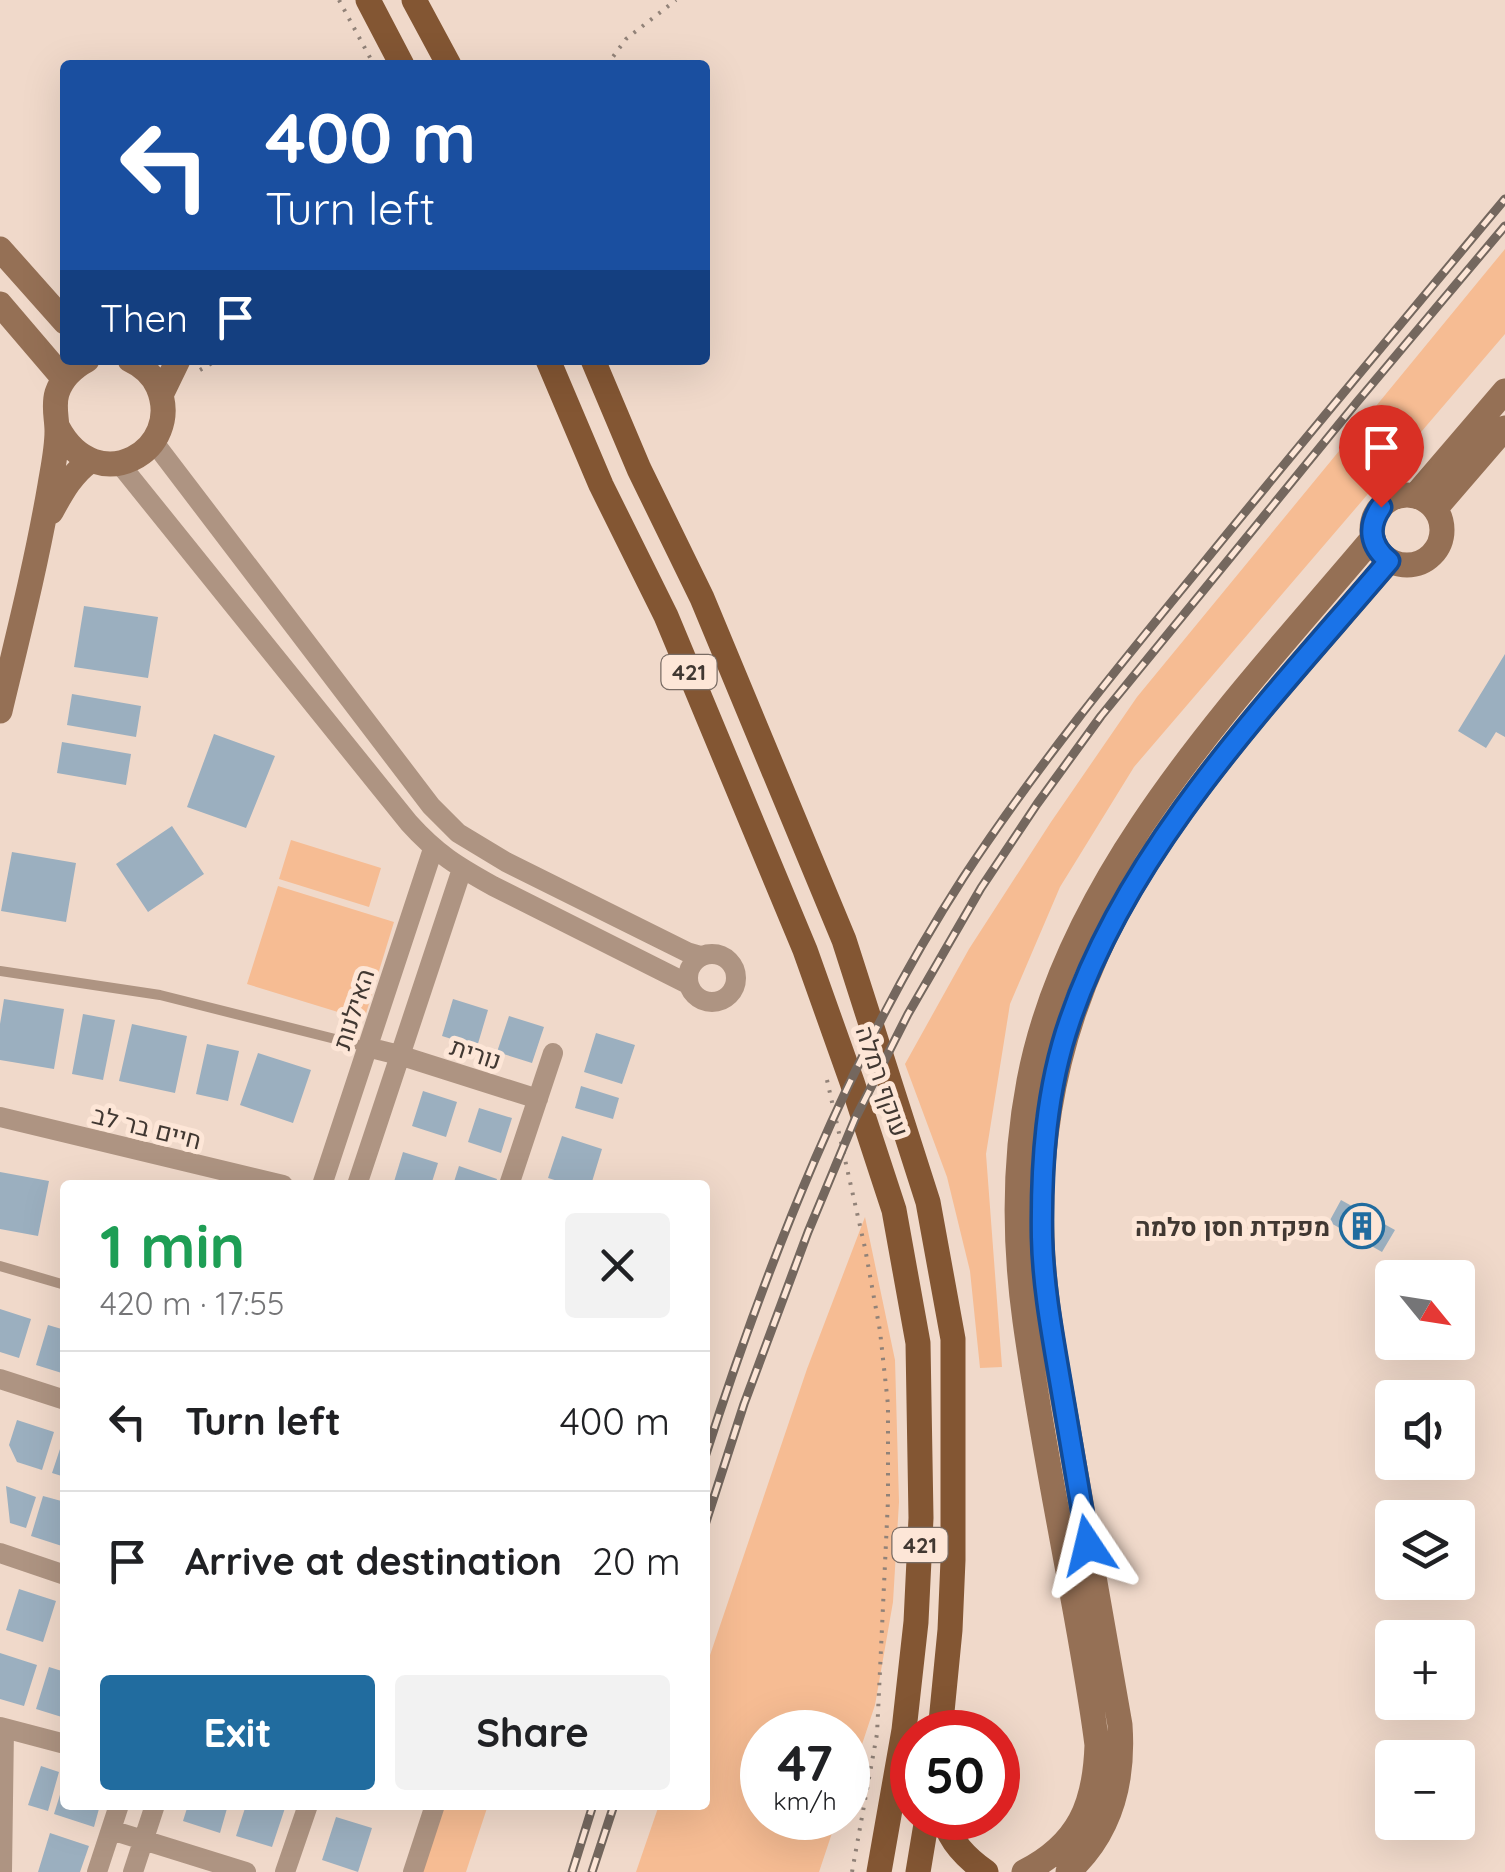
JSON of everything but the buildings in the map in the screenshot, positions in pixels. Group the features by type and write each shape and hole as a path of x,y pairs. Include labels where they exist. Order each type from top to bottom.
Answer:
{"main road":[{"path":"368,0 399,60"},
{"path":"414,0 446,60"},
{"path":"0,248 60,316"},
{"path":"0,304 64,380"},
{"path":"80,365 72,370 56,395 58,428 76,454 104,464 119,463 144,452 160,427 161,395 155,380 138,365"},
{"path":"161,395 189,365"},
{"name":"עוקף רמלה","path":"550,365 601,486 666,616 804,950 895,1217 918,1342 920,1518 916,1622 904,1730 878,1872"},
{"name":"עוקף רמלה","path":"595,365 639,468 702,598 844,940 928,1202 953,1338 953,1560 942,1710"},
{"path":"1425,502 1505,391"},
{"path":"0,711 43,526 58,428"},
{"path":"1425,502 1505,428"},
{"path":"43,526 72,479 90,461"},
{"path":"1398,496 1425,502 1442,528 1434,554 1409,566 1389,561 1372,538 1374,519 1386,502 1398,496"},
{"path":"1024,1872 1068,1840 1082,1820 1094,1784 1096,1745 1023,1303 1016,1235 1018,1155 1029,1079 1050,1006 1079,934 1118,862 1165,791 1222,717 1372,538"},
{"path":"1068,1872 1082,1859 1106,1822 1120,1780 1122,1752 1050,1326 1042,1242 1042,1163 1052,1090 1070,1020 1098,952 1134,884 1237,741 1389,561"},
{"path":"918,1872 923,1840"},
{"path":"953,1840 965,1858 986,1872"}],"street":[{"path":"119,463 433,850 462,869 688,984 697,997 712,1002 732,991 736,976 730,962 716,954 687,952 506,862 458,832 431,806 153,442"},
{"name":"האילנות","path":"324,1180 433,850"},
{"path":"359,1180 462,869"},
{"path":"688,984 690,968 702,956"},
{"name":"נורית","path":"367,1047 538,1099"},
{"path":"511,1180 553,1053"},
{"name":"חיים בר לב","path":"0,1117 262,1180"},
{"path":"0,1379 60,1398"},
{"path":"0,1552 60,1573"},
{"path":"2,1872 2,1728 60,1743"},
{"path":"98,1872 117,1810"},
{"path":"133,1872 152,1810"},
{"path":"285,1872 306,1810"},
{"path":"412,1872 433,1810"},
{"path":"111,1830 246,1872"}],"lane":[{"path":"0,970 160,995 367,1047"},
{"path":"0,1266 60,1284"}],"path":[{"path":"339,0 371,60"},
{"path":"610,60 626,39 676,0"},
{"path":"824,1066 865,1248 888,1404 888,1500 877,1734 852,1872"}],"shaded area":[{"path":"1505,249 1505,334 1134,767 1060,887 1010,1004 986,1154 1002,1367 980,1368 970,1271 947,1177 905,1064 969,949 1137,697"},
{"path":"291,840 381,868 369,907 279,879"},
{"path":"278,886 394,922 364,1020 247,984"},
{"path":"865,1217 895,1360 899,1502 893,1602 875,1705 870,1720 870,1710 740,1710 740,1840 830,1840 819,1872 636,1872 657,1810 710,1810 710,1655 807,1369"},
{"path":"433,1810 486,1810 466,1872 413,1872"}],"railway":[{"path":"710,1442 756,1307 815,1159 884,1015 963,878 1108,680 1505,199"},
{"path":"710,1509 744,1404 855,1119 908,1014 981,888 1101,716 1505,226"},
{"path":"572,1872 591,1810"},
{"path":"592,1872 612,1810"}],"place":[{"name":"מפקדת חסן סלמה","path":"1362,1226"}],"route":[{"path":"1088,1545 1050,1326 1042,1242 1042,1163 1052,1090 1070,1020 1098,952 1134,884 1181,814 1237,741 1389,561 1372,538 1376,512 1381,507"}]}
